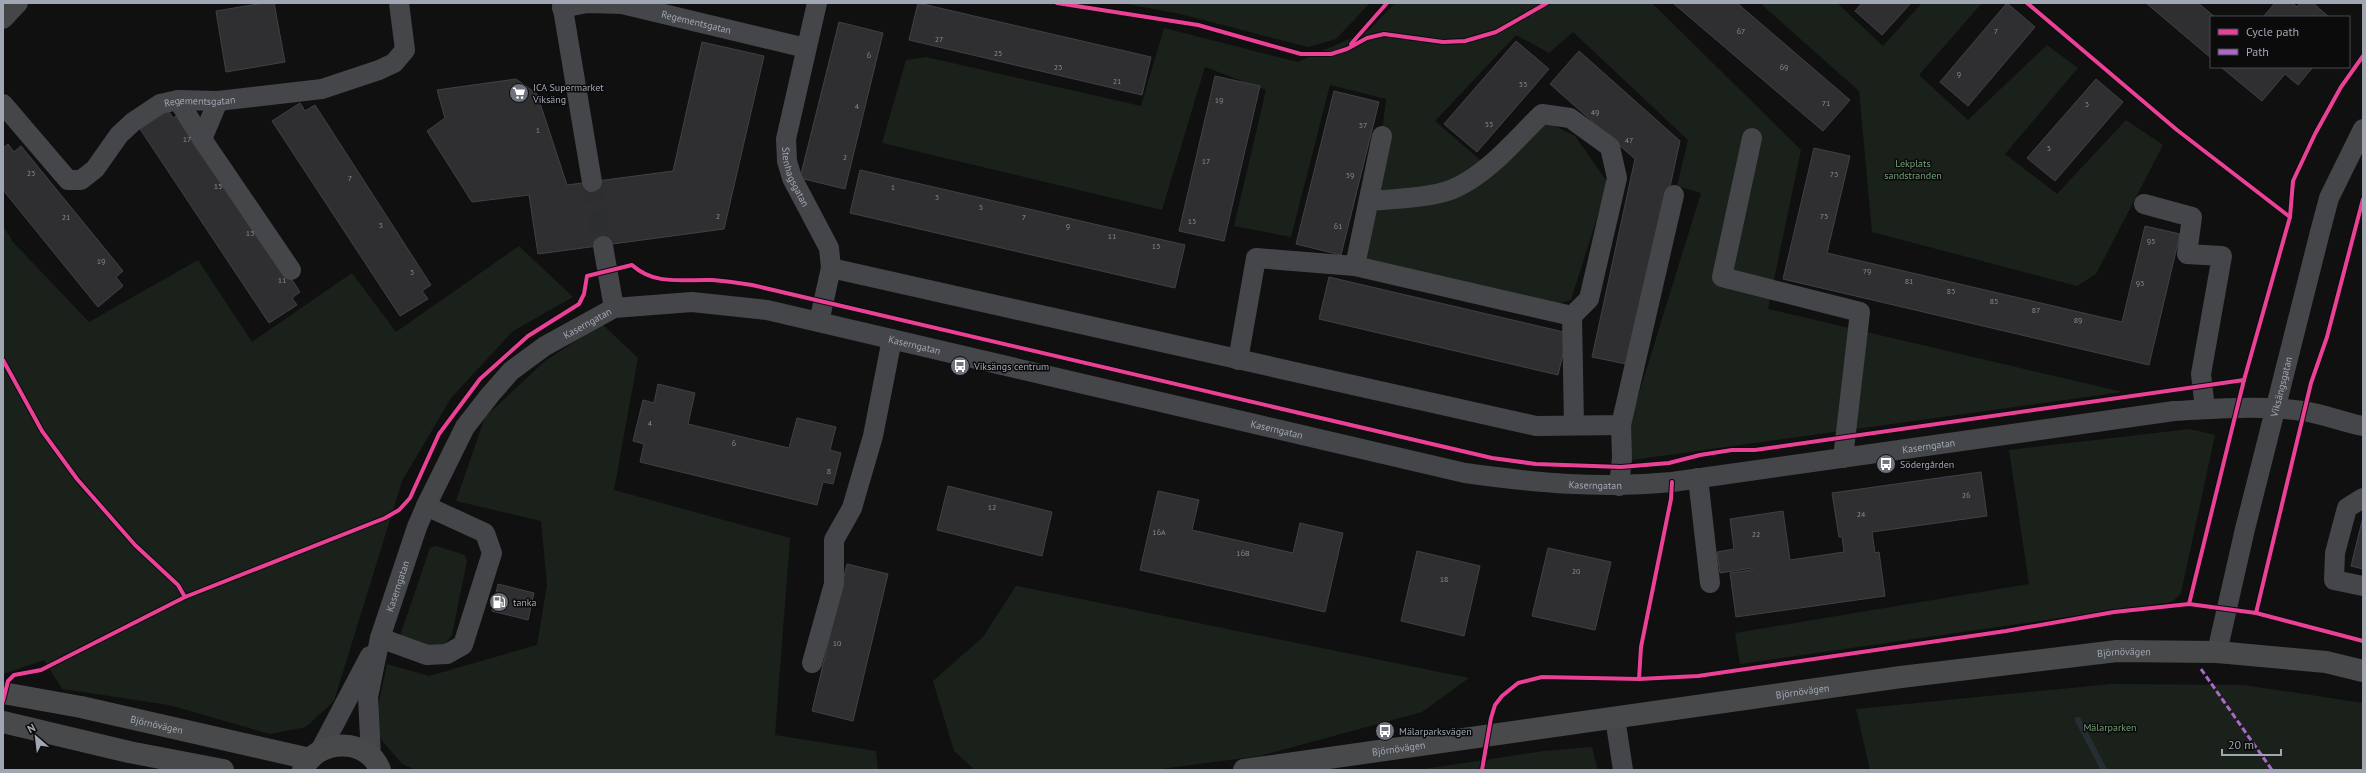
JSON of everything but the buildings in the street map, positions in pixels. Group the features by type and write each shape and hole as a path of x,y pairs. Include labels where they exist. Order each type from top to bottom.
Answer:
{"main road":[{"name":"Björnövägen","path":"1244,770 1901,677 2117,651 2217,652 2326,662 2363,671"},
{"name":"Björnövägen","path":"3,694 81,706 311,760"},
{"path":"3,722 128,752 223,770"},
{"path":"311,760 333,746 347,745 360,749 376,764"}],"street":[{"path":"3,19 18,3"},
{"name":"Regementsgatan","path":"3,104 68,180 82,180 95,169 105,151 133,122 160,104 178,100 218,100 322,89 379,70 394,63 405,50 399,3"},
{"name":"Regementsgatan","path":"592,182 562,6 587,3 622,4 806,48"},
{"name":"Stenhagsgatan","path":"817,3 786,139 787,161 800,198 829,248 831,268 819,322"},
{"path":"178,100 202,139 291,270"},
{"path":"202,139 218,100"},
{"path":"1369,201 1407,198 1453,189 1479,174 1542,114 1570,118 1610,147 1617,178 1589,299 1572,316 1574,425"},
{"name":"Viksängsgatan","path":"2217,652 2245,529 2329,198 2363,129"},
{"path":"1355,266 1382,136"},
{"path":"1752,138 1722,277 1860,312 1844,458"},
{"path":"1619,486 1622,458 1621,425 1674,195"},
{"path":"2144,204 2192,217 2187,254 2222,256 2201,374 2205,409"},
{"path":"603,246 614,308"},
{"path":"1238,360 1256,258 1355,266 1572,316"},
{"path":"831,268 1536,426 1621,425"},
{"name":"Kaserngatan","path":"376,764 368,697 380,638 417,527 465,427 511,371 545,346 614,308 692,302 767,310 1465,473 1531,483 1619,486 1698,478 2174,411 2276,408 2304,411 2363,426"},
{"path":"812,663 834,584 834,540 852,508 863,472 873,436 892,339"},
{"path":"1698,478 1710,583"},
{"path":"2363,498 2347,508 2335,553 2334,580 2363,586"},
{"path":"380,638 427,655 447,654 463,645 492,553 485,533 426,506"},
{"name":"Kaserngatan","path":"311,760 380,638"},
{"path":"1615,718 1623,770"}],"green space":[{"path":"1122,3 1370,3 1336,39 1308,47 1180,14"},
{"path":"1395,3 1652,3 1801,150 1768,309 2123,392 1632,460 1628,429 1701,193 1677,186 1688,140 1573,32 1549,53 1516,35 1435,121 1495,173 1545,121 1575,136 1608,183 1571,300 1556,304 1367,260 1386,99 1330,85 1291,237 1234,226 1266,90 1205,67 1162,210 882,143 906,60 926,57 1141,106 1164,28 1298,62 1369,30"},
{"name":"Lekplats sandstranden","path":"1760,3 1837,3 1883,46 1922,3 1982,3 1919,75 1968,120 2047,45 2078,68 2005,154 2057,194 2126,120 2163,145 2096,274 2077,286 1872,232 1859,91"},
{"path":"3,226 13,242 89,322 198,260 252,342 352,273 396,332 519,246 573,297 513,331 451,398 402,481 334,701 306,727 270,734 169,705 62,689 44,660 3,674"},
{"path":"602,324 638,358 614,490 790,538 775,735 876,751 878,770 417,770 402,764 379,737 376,715 387,664 429,676 537,645 547,585 541,521 456,501 485,417 545,361"},
{"path":"2190,429 2215,435 2181,593 2172,602 1740,664 1735,633 2029,584 2009,450"},
{"path":"436,546 465,555 467,561 452,635 441,649 399,639 430,548"},
{"path":"1016,586 1469,678 1422,712 1260,756 1153,770 975,770 954,751 933,681 983,637"},
{"name":"Mälarparken","path":"2111,684 2244,685 2363,703 2363,770 1870,770 1856,709"},
{"path":"1592,747 1598,770 1417,770 1544,751"}],"waterway":[{"path":"2078,720 2104,770"}],"tunnel":[{"path":"592,182 603,246"}],"marked path":[{"path":"2201,669 2272,770"}],"cycle path":[{"path":"1057,3 1198,25 1301,54 1331,54 1347,49 1367,38 1384,34 1443,42 1465,41 1496,32 1547,3"},
{"path":"1351,44 1387,3"},
{"path":"2027,3 2177,130 2290,217"},
{"path":"2189,604 2244,380 2290,217 2293,181 2315,134 2341,87 2363,56"},
{"path":"2256,613 2311,383 2327,337 2363,199"},
{"path":"3,701 8,681 14,675 41,670 185,597 385,518 399,510 410,498 439,434 480,379 528,336 579,304 584,294 587,276 632,265 641,272 660,279 712,280 752,285 1492,458 1536,464 1621,467 1669,463 1700,455 1732,450 1755,450 2244,380"},
{"path":"3,360 42,431 77,479 135,545 178,585 185,597"},
{"path":"1639,679 1641,647 1671,499 1672,482"},
{"path":"1482,770 1491,718 1495,705 1502,696 1518,683 1542,677 1639,679 1698,676 2006,631 2114,612 2189,604 2256,613 2363,641"}],"place":[{"name":"ICA Supermarket Viksäng","path":"519,93"},
{"name":"Viksängs centrum","path":"960,366"},
{"name":"Södergården","path":"1886,464"},
{"name":"tanka","path":"499,602"},
{"name":"Mälarparksvägen","path":"1385,731"}]}
